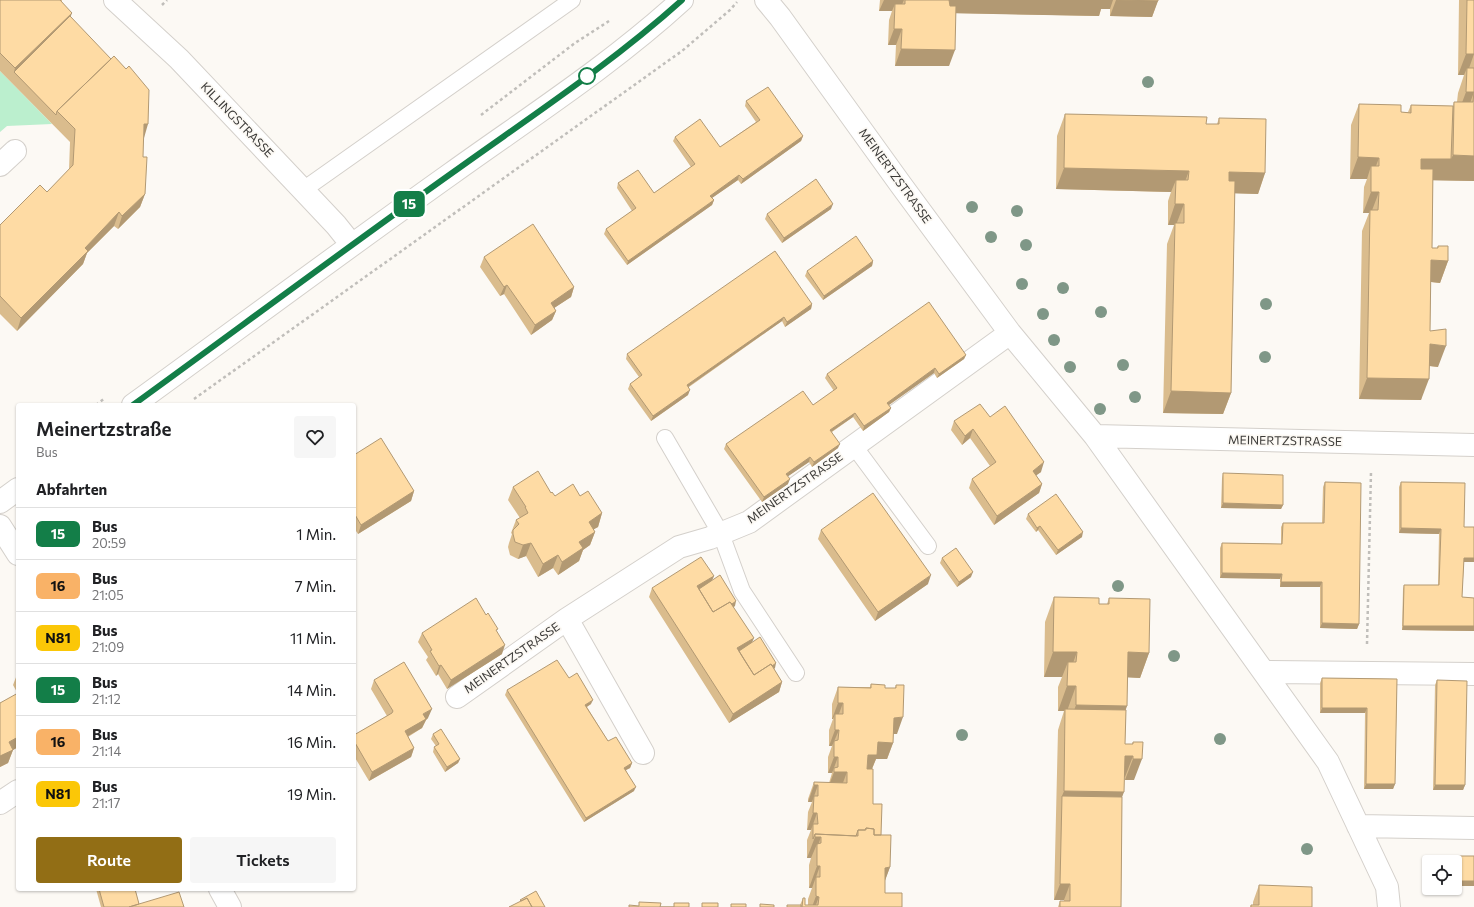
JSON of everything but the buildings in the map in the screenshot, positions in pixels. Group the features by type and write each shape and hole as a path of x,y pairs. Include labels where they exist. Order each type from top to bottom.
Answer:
{"street":[{"name":"KILLINGSTRASSE","path":"116,0 179,60 336,225 352,245"},
{"path":"136,403 452,172 563,95 658,22 682,0"},
{"name":"MEINERTZSTRASSE","path":"766,0 780,17 905,191 1010,333 1095,436 1328,762 1387,887 1390,907"},
{"name":"MEINERTZSTRASSE","path":"457,697 566,619 679,547 722,534 749,522 1010,333"},
{"name":"MEINERTZSTRASSE","path":"1095,436 1474,445"},
{"path":"0,502 16,490"},
{"path":"0,526 16,551"},
{"name":"MEINERTZSTRASSE","path":"566,619 643,753"},
{"path":"1264,672 1474,674"},
{"path":"0,803 16,792"},
{"path":"1358,826 1474,828"},
{"path":"221,891 230,907"}],"lane":[{"path":"303,190 572,0"},
{"path":"665,438 722,534 742,591 796,673"},
{"path":"854,446 928,546"}],"path":[{"path":"192,400 682,51 730,10 739,0"},
{"path":"1367,673 1372,443"}],"green space":[{"path":"0,71 52,124 7,126 0,132"}],"bus line":[{"name":"15","path":"136,403 452,172 563,95 658,22 682,0"}]}
